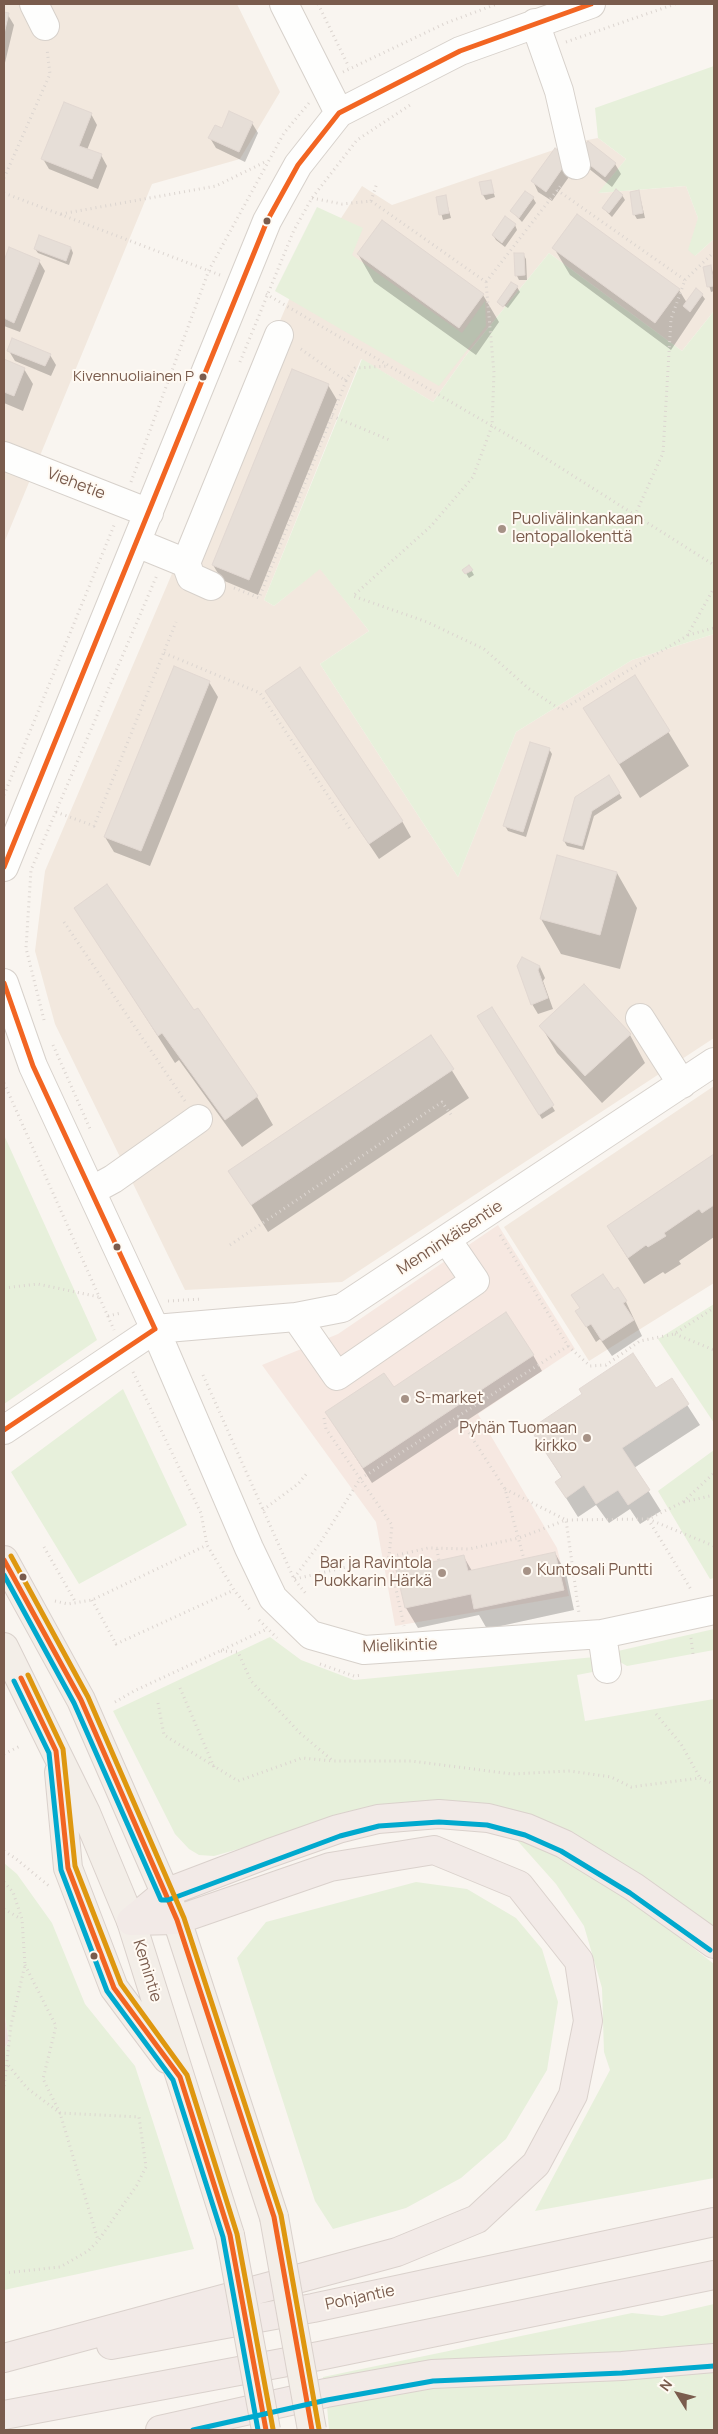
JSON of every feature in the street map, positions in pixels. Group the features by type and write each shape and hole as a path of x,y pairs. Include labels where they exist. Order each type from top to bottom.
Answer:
{"highway":[{"path":"131,1921 165,1893 270,1853 338,1830 378,1819 439,1814 488,1818 527,1828 564,1844 634,1887 714,1944"},
{"path":"4,2358 397,2252 477,2219 536,2164 573,2095 588,2021 579,1961 520,1885 434,1850 330,1867 177,1920 131,1921"},
{"name":"Pohjantie","path":"4,2365 313,2308 714,2222"},
{"path":"4,2415 319,2356 714,2276"},
{"path":"160,2430 326,2393 432,2374 622,2366 714,2358"}],"main road":[{"path":"4,1560 81,1700 177,1920 274,2218 312,2430"},
{"name":"Kemintie","path":"4,1647 86,1812 131,1921 230,2235 266,2430"},
{"path":"56,1752 68,1868 114,1988 180,2077"}],"street":[{"path":"284,4 339,113"},
{"path":"4,867 267,221 293,173 339,113 460,51 591,4"},
{"path":"535,23 566,115 576,165"},
{"path":"175,559 279,335"},
{"name":"Viehetie","path":"4,456 149,513"},
{"path":"137,543 175,559 191,577 211,586"},
{"name":"Mielikintie","path":"4,983 33,1066 91,1191 168,1327 249,1548 271,1593 287,1613 312,1634 364,1650 591,1628 705,1604"},
{"path":"640,1018 682,1084"},
{"name":"Menninkäisentie","path":"168,1327 296,1317 342,1308 487,1214 714,1062"},
{"path":"91,1191 113,1179 198,1120"},
{"path":"296,1317 337,1376 476,1281 447,1240"},
{"path":"4,1430 123,1349 168,1327"},
{"path":"591,1628 607,1669"}],"path":[{"path":"318,4 349,67"},
{"path":"545,49 675,4"},
{"path":"4,178 50,74 39,15"},
{"path":"238,368 266,294 294,230 312,198 357,140 412,104"},
{"path":"61,214 216,186 268,161"},
{"path":"576,165 486,282 494,374 492,426 473,477 431,526 353,596 427,622 484,649 528,688 561,710 688,636 714,628"},
{"path":"371,201 377,183"},
{"path":"557,190 685,280"},
{"path":"4,193 266,294 492,426 714,565"},
{"path":"312,198 342,204 371,201 486,282"},
{"path":"635,515 663,453 671,319 685,280 714,252"},
{"path":"279,335 345,380"},
{"path":"211,586 217,581 259,598 345,380 355,368 390,366"},
{"path":"332,416 392,441"},
{"path":"45,1024 26,948 31,870 144,610 175,559"},
{"path":"688,636 714,588"},
{"path":"56,812 94,826 176,622"},
{"path":"164,653 260,693 350,829"},
{"path":"64,922 198,1120"},
{"path":"51,1042 94,1136"},
{"path":"4,1083 99,1297 201,1513 207,1545 234,1590 266,1629 280,1640"},
{"path":"230,1245 442,1102 452,1116"},
{"path":"487,1214 568,1346 590,1366 606,1365 640,1341 674,1334 714,1308"},
{"path":"4,1288 38,1284 99,1297"},
{"path":"164,1292 168,1301 168,1327"},
{"path":"168,1301 206,1299"},
{"path":"674,1334 714,1350"},
{"path":"294,1579 320,1543 360,1479 568,1346"},
{"path":"202,1373 294,1579 312,1601"},
{"path":"458,1416 505,1489 524,1559"},
{"path":"324,1418 326,1429 392,1525 389,1557 406,1632"},
{"path":"263,1510 298,1484 308,1472"},
{"path":"683,1502 714,1474"},
{"path":"505,1489 566,1520"},
{"path":"648,1519 683,1502 714,1495"},
{"path":"294,1579 389,1557 437,1549 469,1549 519,1538 566,1520 648,1519 714,1546"},
{"path":"648,1519 705,1604"},
{"path":"566,1520 591,1628"},
{"path":"55,1601 68,1604 92,1600 207,1545"},
{"path":"44,1547 76,1603"},
{"path":"437,1549 439,1561"},
{"path":"92,1600 116,1644 234,1590"},
{"path":"115,1702 134,1691 266,1629"},
{"path":"691,1632 693,1654"},
{"path":"221,1651 238,1652 251,1681 300,1733 333,1762"},
{"path":"319,1664 354,1676 364,1675"},
{"path":"180,1688 214,1768"},
{"path":"158,1703 164,1735 238,1782 302,1758 333,1762 411,1761 512,1774 570,1771 611,1777 631,1788 700,1778 714,1784"},
{"path":"656,1714 681,1744 700,1778"},
{"path":"4,1754 20,1746"},
{"path":"4,1851 56,1892"},
{"path":"4,1882 13,1892 22,1919 25,1965 11,2025 4,2088"},
{"path":"4,1909 22,1919"},
{"path":"25,1965 56,2026 43,2079 60,2113 98,2241"},
{"path":"4,2273 60,2267 88,2251 98,2241 137,2184 146,2167 139,2117 60,2113 26,2088 8,2065"}],"shaded area":[{"path":"4,4 237,4 280,92 240,159 152,184 4,543"},
{"path":"598,138 626,159 599,193 686,186 698,218 695,256 714,239 714,311 682,351 549,253 467,354 433,402 361,359 264,600 274,606 320,568 369,631 320,664 458,877 516,732 632,660 714,634 714,1038 342,1282 185,1290 55,1024 35,951 45,871 291,295 362,186 392,205 577,142"},
{"path":"714,1086 714,1283 589,1361 504,1227"},
{"path":"498,1225 575,1349 478,1414 557,1548 569,1596 395,1626 376,1522 262,1365 338,1334"},
{"path":"4,2011 9,2041 4,2049"}],"green space":[{"path":"714,66 714,239 695,256 688,250 698,218 686,186 598,193 626,159 598,138 595,108"},
{"path":"317,207 363,228 352,255 462,333 485,301 486,326 439,386 275,291"},
{"path":"549,253 682,351 714,311 714,634 632,660 516,732 458,877 320,664 369,631 320,569 274,606 264,600 362,359 433,402 467,354"},
{"path":"4,1135 97,1340 4,1404"},
{"path":"714,1304 714,1423 658,1339"},
{"path":"123,1389 187,1525 79,1584 11,1472"},
{"path":"714,1450 714,1578 710,1579 658,1491"},
{"path":"714,1629 714,1650 627,1666 620,1662 618,1651"},
{"path":"270,1637 301,1660 354,1680 595,1657 598,1671 577,1675 585,1721 714,1699 714,1932 567,1831 333,1822 214,1856 199,1855 189,1849 175,1834 113,1711"},
{"path":"515,1838 546,1846 609,1883 714,1964 714,2178 535,2211 610,2070 604,2052 602,1988 584,1926 556,1884"},
{"path":"4,1863 17,1874 52,1923 85,2004 135,2066 194,2249 4,2290 4,2049 9,2041 4,2011"},
{"path":"416,1882 467,1889 516,1918 542,1949 558,2002 547,2070 506,2139 461,2178 406,2208 333,2229 315,2201 237,1958 266,1922"},
{"path":"714,2304 714,2352 323,2387 323,2377 632,2313 662,2316"},
{"path":"714,2370 714,2430 329,2430 327,2406 434,2387 518,2380 621,2380"}],"building":[{"path":"4,12 9,13 4,34"},
{"path":"64,102 92,113 79,146 102,154 92,179 41,159"},
{"path":"229,111 253,122 239,152 208,138 215,125 222,128"},
{"path":"588,141 616,163 605,177 581,158 581,150"},
{"path":"555,148 564,154 566,163 546,192 531,181"},
{"path":"491,180 494,193 482,195 479,182"},
{"path":"616,189 623,195 609,213 602,208"},
{"path":"639,190 643,213 633,215 630,192"},
{"path":"525,191 534,197 519,218 510,211"},
{"path":"446,195 449,213 439,215 436,197"},
{"path":"577,214 680,289 655,323 552,248"},
{"path":"505,216 516,224 502,243 492,235"},
{"path":"382,220 484,294 459,328 357,254"},
{"path":"39,235 71,247 66,261 34,249"},
{"path":"9,247 40,260 14,323 4,318 4,261"},
{"path":"514,253 524,253 525,275 515,276"},
{"path":"711,265 714,286 707,287 703,267"},
{"path":"511,282 518,286 503,307 497,302"},
{"path":"696,288 703,294 690,312 683,306"},
{"path":"12,338 51,354 45,366 7,351"},
{"path":"4,359 25,368 14,396 4,392"},
{"path":"292,369 329,384 249,580 212,565"},
{"path":"469,565 473,570 465,574 462,570"},
{"path":"174,666 210,681 141,851 104,837"},
{"path":"300,667 403,821 369,844 265,691"},
{"path":"635,675 670,731 619,764 583,708"},
{"path":"530,742 550,748 523,832 503,826"},
{"path":"609,775 620,793 592,811 582,846 563,841 575,797"},
{"path":"557,855 617,872 600,935 540,919"},
{"path":"107,884 194,1010 198,1008 258,1096 225,1120 162,1033 158,1036 74,908"},
{"path":"522,957 540,966 538,970 548,998 531,1005 517,966"},
{"path":"584,984 631,1034 585,1076 539,1026"},
{"path":"492,1007 554,1105 539,1115 477,1016"},
{"path":"431,1035 454,1069 251,1205 228,1171"},
{"path":"714,1154 714,1205 702,1213 699,1209 664,1233 666,1236 648,1247 646,1245 628,1258 607,1226"},
{"path":"603,1274 614,1290 618,1287 627,1301 623,1303 634,1320 602,1341 591,1324 586,1327 575,1311 580,1308 571,1295"},
{"name":"S-market","path":"506,1312 534,1355 363,1468 325,1412 384,1373 394,1387"},
{"name":"Pyhän Tuomaan kirkko","path":"633,1353 656,1388 672,1378 689,1404 622,1448 650,1490 628,1505 618,1490 596,1504 584,1485 566,1498 555,1482 562,1477 530,1429 582,1394 579,1389"},
{"path":"555,1552 564,1590 474,1609 471,1594 405,1608 396,1570 464,1555 468,1571"}],"transit line":[{"path":"4,867 267,221 298,165 339,113 460,51 591,4"},
{"path":"4,983 33,1066 155,1329"},
{"path":"4,1430 155,1329"},
{"path":"11,1556 88,1697 184,1918 281,2215 319,2429"},
{"path":"4,1560 81,1700 177,1920 274,2217 312,2430"},
{"path":"4,1575 74,1703 161,1900 168,1900 340,1836 379,1826 439,1822 487,1825 525,1835 561,1851 630,1893 710,1950"},
{"path":"28,1675 63,1749 75,1866 121,1984 187,2075 237,2234 273,2429"},
{"path":"21,1678 56,1751 68,1868 114,1988 180,2077 230,2235 266,2430"},
{"path":"14,1681 49,1753 61,1870 107,1991 173,2080 223,2237 258,2430"},
{"path":"193,2430 327,2400 433,2381 622,2373 714,2366"}],"place":[{"name":"Kivennuoliainen P","path":"203,377"},
{"name":"Puolivälinkankaan lentopallokenttä","path":"502,529"},
{"name":"S-market","path":"405,1399"},
{"name":"Pyhän Tuomaan kirkko","path":"587,1438"},
{"name":"Kuntosali Puntti","path":"527,1571"},
{"name":"Bar ja Ravintola Puokkarin Härkä","path":"442,1573"}]}
